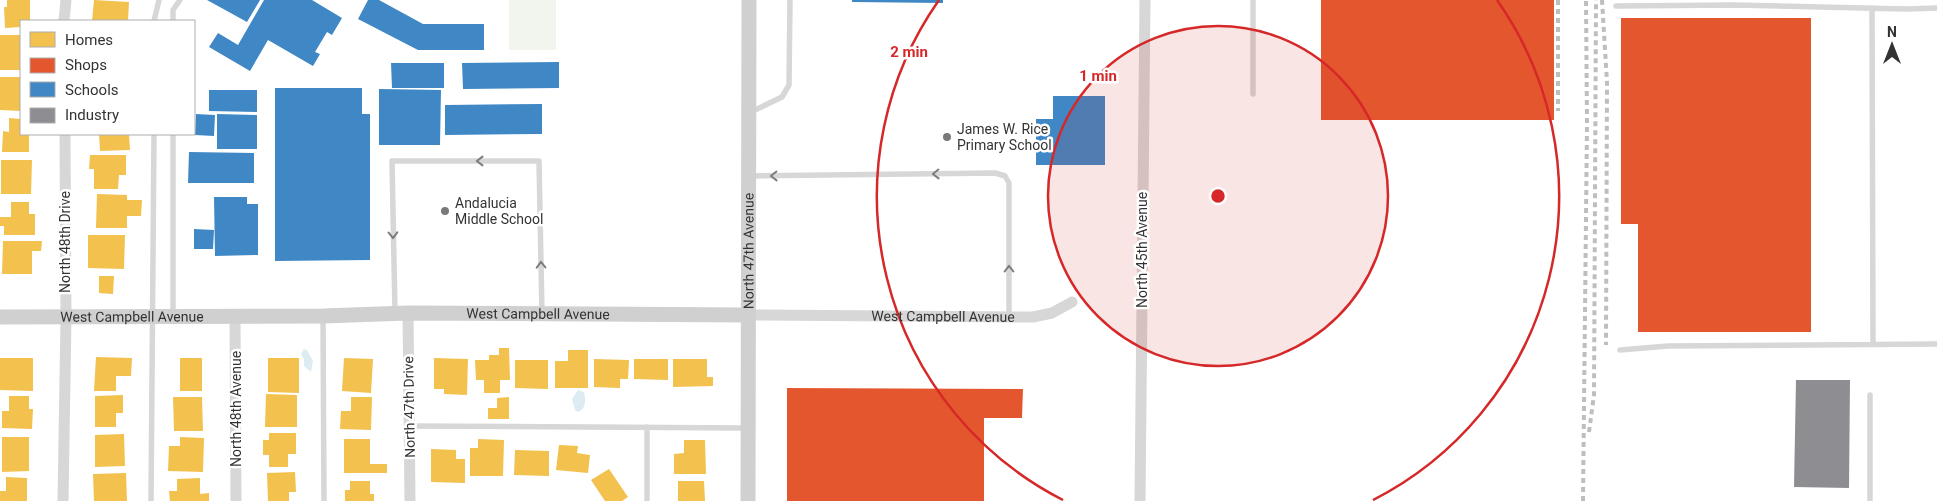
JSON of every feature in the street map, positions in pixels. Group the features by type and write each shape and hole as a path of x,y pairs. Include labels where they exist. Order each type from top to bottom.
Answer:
{"street":[{"path":"64,20 66,0"},
{"name":"North 47th Avenue","path":"748,501 749,0"},
{"name":"North 45th Avenue","path":"1140,501 1145,0"},
{"name":"North 48th Drive","path":"63,501 66,317 65,135"},
{"name":"West Campbell Avenue","path":"0,317 401,314 1033,317 1052,313 1072,302"},
{"name":"North 47th Drive","path":"401,314 409,426 410,501"},
{"name":"North 48th Avenue","path":"235,316 236,501"}],"lane":[{"path":"154,20 159,0"},
{"path":"173,20 173,10 180,0"},
{"path":"748,114 782,97 789,85 790,0"},
{"path":"1253,0 1253,94"},
{"path":"1616,6 1735,5 1937,8"},
{"path":"1872,8 1874,344"},
{"path":"151,501 154,135"},
{"path":"173,135 173,316"},
{"path":"401,314 392,161 539,161 542,314"},
{"path":"748,176 995,173 1005,176 1009,183 1009,317"},
{"path":"323,316 324,501"},
{"path":"1620,350 1668,346 1937,344"},
{"path":"1870,395 1870,501"},
{"path":"409,426 748,428"},
{"path":"647,427 647,501"}],"shaded area":[{"path":"509,0 556,0 556,50 509,50"},
{"path":"304,349 307,350 313,361 311,372 304,366 304,359 301,354"},
{"path":"578,390 584,392 585,401 583,409 578,412 575,410 572,399"}],"building: Homes":[{"path":"7,0 30,0 30,20 20,20 20,27 5,28 4,7 7,7"},
{"path":"94,0 129,2 128,20 92,20"},
{"path":"0,35 20,35 20,70 0,70"},
{"path":"0,77 20,77 20,111 0,110"},
{"path":"9,118 20,119 20,135 29,135 29,152 2,152 3,131 9,132"},
{"path":"99,135 129,135 130,150 100,151"},
{"path":"90,155 126,155 126,175 119,175 118,189 94,189 94,169 89,169"},
{"path":"1,160 32,160 31,194 1,194"},
{"path":"97,194 127,195 127,200 142,200 141,216 127,216 127,228 96,228"},
{"path":"11,202 29,202 29,214 35,214 35,235 4,235 4,226 0,226 0,217 11,217"},
{"path":"88,235 125,235 124,269 88,268"},
{"path":"3,241 42,241 41,251 32,251 32,274 2,274"},
{"path":"99,276 114,276 113,294 99,293"},
{"path":"499,348 509,348 510,380 500,380 500,393 484,393 484,380 476,380 475,360 489,360 489,355 499,355"},
{"path":"568,350 588,350 588,388 555,388 555,361 568,361"},
{"path":"96,357 132,358 131,376 116,376 116,391 94,391"},
{"path":"0,358 33,358 33,391 0,390"},
{"path":"180,358 202,358 202,391 180,391"},
{"path":"268,358 299,358 299,393 268,392"},
{"path":"344,358 373,359 371,393 342,391"},
{"path":"434,358 468,359 467,395 444,394 444,389 434,389"},
{"path":"594,359 629,360 628,379 620,379 620,388 594,387"},
{"path":"634,359 668,359 668,380 634,379"},
{"path":"673,359 707,359 707,377 713,377 713,386 673,387"},
{"path":"515,360 548,360 548,389 515,388"},
{"path":"266,394 297,395 297,427 265,427"},
{"path":"123,395 123,413 116,413 116,427 95,427 95,396"},
{"path":"9,396 29,396 29,409 33,409 32,429 2,428 2,411 9,411"},
{"path":"173,397 202,397 203,431 174,431"},
{"path":"351,397 372,397 371,430 340,429 341,411 351,411"},
{"path":"509,397 509,419 488,419 488,408 497,408 497,398"},
{"path":"269,433 296,433 296,454 288,454 288,467 269,467 269,455 263,455 263,440 269,440"},
{"path":"124,434 125,466 95,467 95,435"},
{"path":"2,437 29,437 29,471 2,472"},
{"path":"180,437 204,438 203,472 168,471 169,446 180,446"},
{"path":"344,439 370,439 370,464 387,464 387,473 344,473"},
{"path":"478,439 504,440 503,476 470,476 470,448 478,448"},
{"path":"684,440 705,440 706,474 674,474 674,454 684,453"},
{"path":"559,445 578,446 577,453 590,455 588,473 556,470"},
{"path":"431,449 456,450 456,459 465,459 465,483 431,482"},
{"path":"515,450 549,451 549,476 514,475"},
{"path":"609,469 628,497 622,501 605,501 591,480"},
{"path":"295,472 296,492 289,492 289,501 268,501 267,473"},
{"path":"126,473 127,501 94,501 93,474"},
{"path":"6,477 27,478 27,501 0,501 0,491 6,491"},
{"path":"200,478 200,494 209,493 209,501 170,501 169,491 177,491 177,479"},
{"path":"350,481 370,481 370,494 374,494 374,501 345,501 345,490 350,490"},
{"path":"678,481 704,481 705,501 678,501"}],"building: Shops":[{"path":"1321,0 1554,0 1554,120 1321,120"},
{"path":"1621,18 1811,18 1811,332 1638,332 1638,224 1621,224"},
{"path":"787,388 1023,389 1022,418 984,418 984,501 787,501"}],"building: Schools":[{"path":"207,0 260,0 247,22"},
{"path":"264,0 312,0 342,18 332,35 327,32 315,52 320,54 313,66 268,40 250,71 209,47 218,33 238,45"},
{"path":"368,0 379,0 423,24 484,24 484,50 418,50 358,19"},
{"path":"852,0 943,0 943,3 852,2"},
{"path":"559,62 559,88 463,89 462,63"},
{"path":"391,63 444,63 444,88 392,88"},
{"path":"275,88 362,88 362,114 370,114 370,260 275,261"},
{"path":"379,89 441,90 440,145 379,145"},
{"path":"209,90 257,90 257,112 209,111"},
{"path":"1053,96 1105,96 1105,165 1036,165 1036,119 1053,119"},
{"path":"542,104 542,134 445,135 445,105"},
{"path":"196,114 215,115 214,136 195,135"},
{"path":"217,114 257,115 257,149 217,149"},
{"path":"189,152 254,153 254,183 188,183"},
{"path":"214,197 247,197 247,204 258,204 258,255 215,256"},
{"path":"194,229 214,230 213,249 194,249"}],"building: Industry":[{"path":"1796,380 1850,380 1849,488 1794,487"}],"railway":[{"path":"1558,0 1558,111"},
{"path":"1583,501 1587,123 1586,0"},
{"path":"1589,432 1594,395 1596,0"},
{"path":"1602,0 1607,82 1606,345"}],"place":[{"name":"James W. Rice Primary School","path":"947,137"},
{"name":"Andalucia Middle School","path":"445,211"}]}
